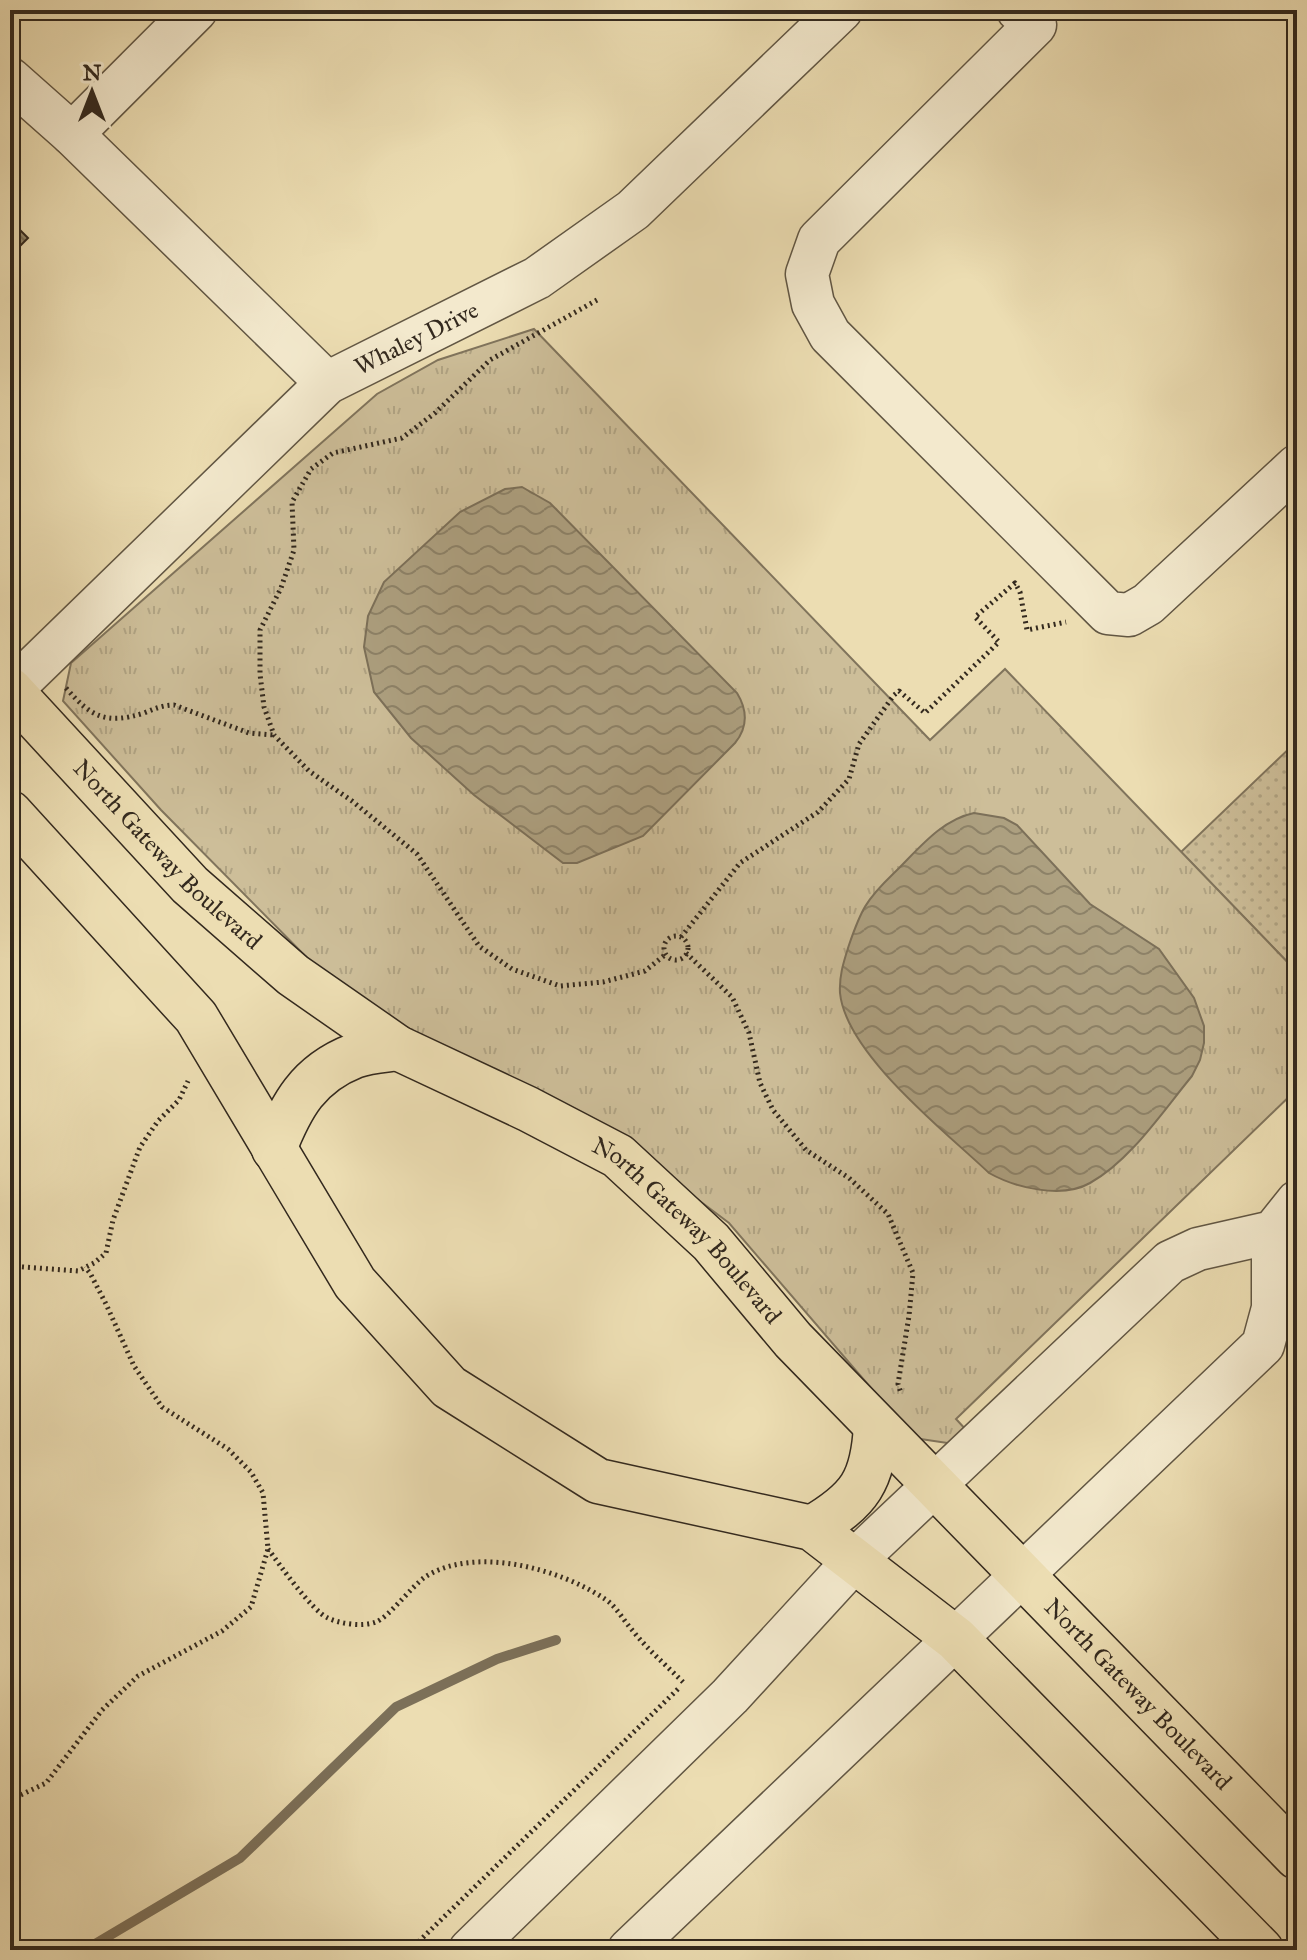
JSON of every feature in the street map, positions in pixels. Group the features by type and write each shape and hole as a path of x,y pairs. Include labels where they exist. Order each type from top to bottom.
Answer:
{"main road":[{"name":"North Gateway Boulevard","path":"10,691 190,885 293,975 398,1048 528,1109 618,1156 711,1242 793,1340 893,1414 935,1485 1297,1857"},
{"path":"10,813 196,1017 355,1283 449,1387 598,1481 812,1528 956,1639 1261,1950"},
{"path":"274,1149 290,1109 318,1076 355,1055 398,1048"},
{"path":"812,1528 840,1511 862,1487 893,1414"}],"street":[{"path":"72,134 196,10"},
{"name":"Whaley Drive","path":"10,691 327,383 537,278 633,210 841,10"},
{"path":"1035,15 819,240 807,274 813,304 830,335 1108,613 1129,615 1148,604 1297,466"},
{"path":"10,79 72,134 327,383"},
{"path":"470,1950 730,1696 854,1561 1170,1262 1285,1217 1273,1308 1263,1345 629,1950"}],"path":[{"path":"597,300 490,360 435,413 402,438 333,453 311,469 292,502 294,550 281,588 260,630 260,674 264,707 274,735 309,771 352,801 417,854 479,946 512,969 560,986 603,982 645,971 666,954"},
{"path":"681,937 740,863 818,812 849,779 859,744 894,695 899,691 925,713 999,642 975,617 1015,583 1020,592 1027,630 1066,622 1093,597"},
{"path":"42,660 87,710 107,719 174,705 249,733 274,735"},
{"path":"675,936 681,937 688,947 686,953 676,960 666,954 665,942 675,936"},
{"path":"686,953 732,997 749,1033 760,1083 773,1110 806,1150 849,1178 888,1214 913,1273 898,1384 903,1396 893,1414"},
{"path":"10,1266 78,1271 106,1253 113,1220 140,1147 158,1121 179,1100 188,1082 189,1068"},
{"path":"10,1800 46,1783 102,1710 138,1676 222,1631 251,1607 268,1549 263,1493 251,1472 228,1449 162,1407 134,1366 106,1304 85,1267"},
{"path":"268,1549 326,1618 358,1624 378,1622 426,1577 469,1562 511,1563 554,1575 608,1600 646,1646 684,1683"}],"green space":[{"path":"534,329 930,740 1005,669 1297,972 1297,1089 956,1419 968,1432 954,1444 914,1438 729,1223 648,1162 425,1042 335,986 161,810 63,701 71,663 377,394 438,360"},
{"path":"1297,741 1297,972 1181,852"}],"water":[{"path":"522,487 550,503 737,693 745,713 742,731 735,743 643,836 577,863 563,863 474,795 411,738 374,692 364,647 368,616 384,582 460,512 505,489"},
{"path":"974,813 1004,818 1017,825 1090,904 1159,949 1194,998 1204,1026 1200,1060 1192,1076 1119,1162 1105,1174 1079,1188 1039,1190 989,1173 878,1066 846,1017 840,993 841,974 865,906 884,883 940,829"}],"building":[{"path":"10,220 28,238 10,256"}],"waterway":[{"path":"85,1950 240,1858 396,1707 497,1659 556,1640"}]}
